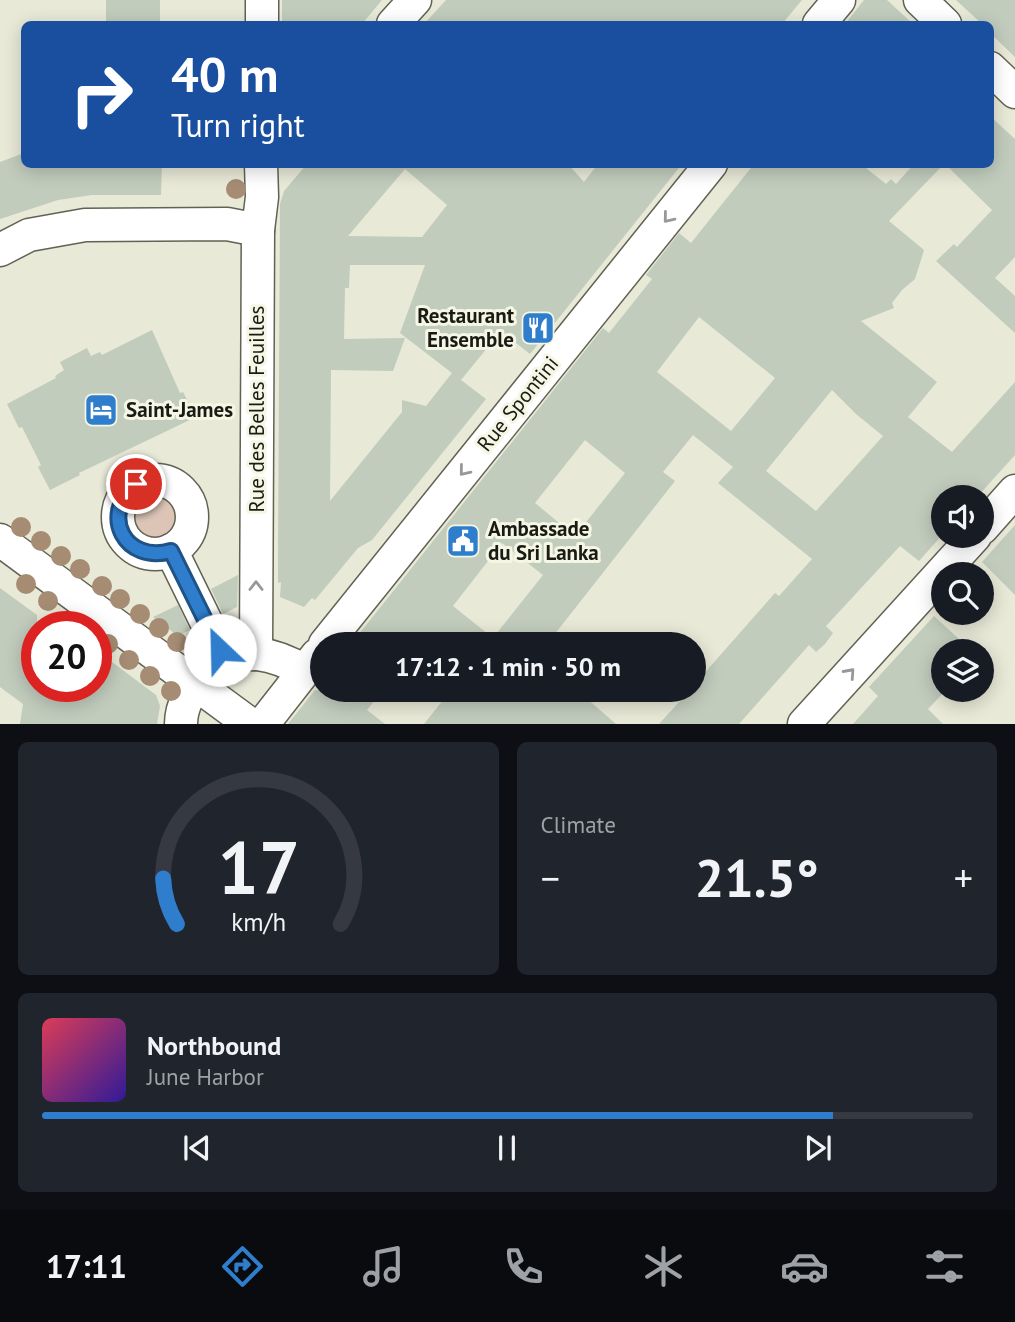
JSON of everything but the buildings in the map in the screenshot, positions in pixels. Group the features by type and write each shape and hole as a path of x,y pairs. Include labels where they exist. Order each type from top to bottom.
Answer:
{"street":[{"path":"262,0 262,21"},
{"path":"396,21 415,0"},
{"path":"822,21 839,0"},
{"path":"920,0 942,21"},
{"path":"994,72 1015,92"},
{"name":"Rue des Belles Feuilles","path":"256,654 258,230 264,168"},
{"name":"Rue Spontini","path":"335,632 708,168"},
{"path":"0,250 29,235 85,225 227,223 258,230"},
{"path":"994,515 1015,491"},
{"path":"0,540 250,723"},
{"path":"804,723 964,548"},
{"path":"171,551 218,646 223,662"},
{"path":"181,723 181,715 195,684 223,662 256,654 283,659 310,655"},
{"name":"Rue Spontini","path":"263,723 310,663"}],"shaded area":[{"path":"156,492 166,494 174,500 180,508 180,528 174,536 166,542 156,544 146,542 138,536 132,528 130,518 132,508 138,500 146,494"}],"place":[{"name":"Restaurant Ensemble","path":"538,328"},
{"name":"Saint-James","path":"101,410"},
{"name":"Ambassade du Sri Lanka","path":"463,541"}],"route":[{"path":"136,484 120,503 118,516 125,539 146,553 171,551 220,650"}]}
